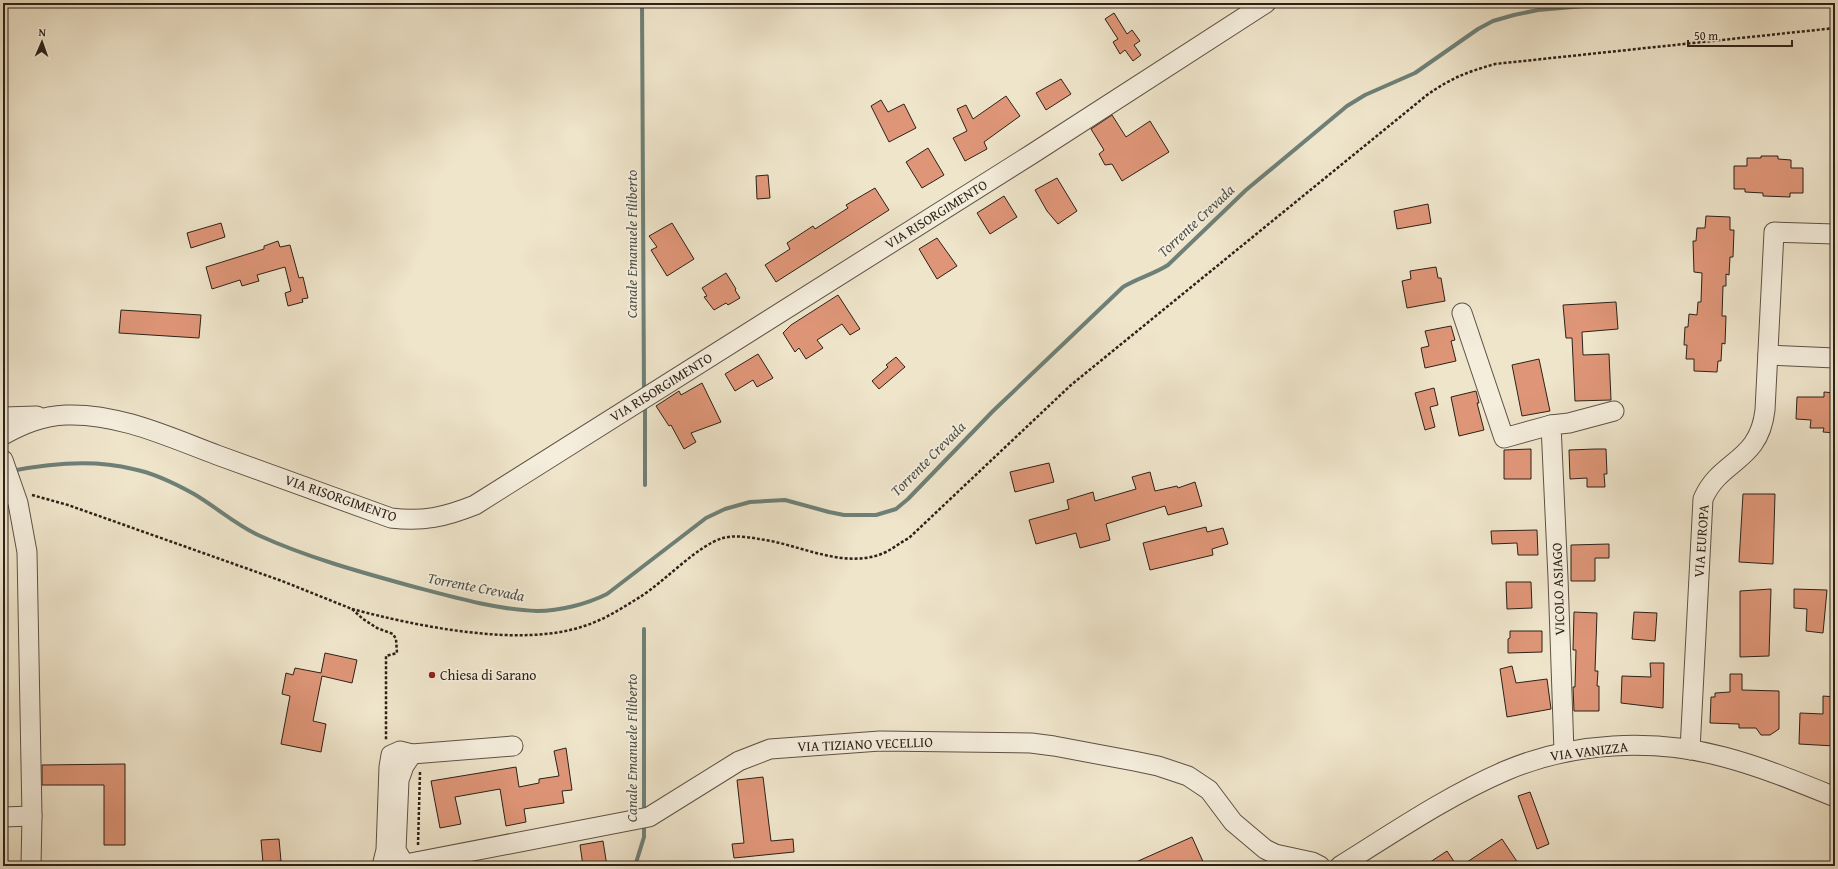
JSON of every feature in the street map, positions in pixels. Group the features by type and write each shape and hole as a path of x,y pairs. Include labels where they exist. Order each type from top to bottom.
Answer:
{"street":[{"name":"VIA RISORGIMENTO","path":"3,435 22,425 48,417 86,416 107,419 156,432 391,518 411,520 428,519 452,514 475,505 1032,154 1266,3"},
{"name":"VIA EUROPA","path":"1690,750 1703,499 1713,481 1746,454 1758,439 1762,430 1765,410 1774,232 1835,234"},
{"path":"1462,313 1504,438 1551,425 1569,423 1614,411"},
{"path":"1768,355 1835,358"},
{"path":"3,417 48,417"},
{"name":"VICOLO ASIAGO","path":"1551,425 1558,570 1564,752"},
{"path":"3,460 22,521 27,552 32,816 31,866"},
{"name":"VIA TIZIANO VECELLIO","path":"401,864 643,818 738,761 770,749 880,741 1031,743 1158,766 1188,776 1209,790 1233,822 1245,834 1265,849 1275,854 1312,862 1320,866"},
{"path":"416,754 404,766 399,780 396,850 401,864 383,862 386,850 389,767 391,755 400,751 416,754 513,746"},
{"name":"VIA VANIZZA","path":"1340,866 1450,799 1487,779 1527,763 1564,752 1631,746 1690,750 1722,756 1750,764 1835,797"},
{"path":"3,817 32,816"}],"path":[{"path":"29,494 68,505 236,564 352,608 378,616 440,628 500,634 544,635 584,626 609,616 642,596 704,548 723,538 742,536 770,540 832,556 846,558 872,557 886,552 909,538 1071,385 1427,95 1447,81 1469,71 1494,64 1835,28"},
{"path":"352,608 363,619 377,628 393,634 396,639 397,652 386,656 385,740 388,753 391,755"},
{"path":"401,864 416,754"}],"building":[{"path":"1114,13 1127,34 1132,30 1140,41 1134,45 1141,55 1133,61 1125,50 1120,54 1113,42 1118,39 1105,19"},
{"path":"1061,79 1071,94 1046,110 1036,93"},
{"path":"1006,96 1020,116 984,142 987,149 965,161 953,138 967,131 957,109 966,105 973,119"},
{"path":"881,100 888,112 904,104 916,128 889,142 871,106"},
{"path":"1112,115 1126,137 1150,121 1169,152 1122,181 1112,164 1105,165 1099,154 1104,150 1091,129"},
{"path":"928,148 944,175 922,188 906,162"},
{"path":"1761,156 1778,156 1778,159 1791,160 1791,168 1803,168 1803,193 1790,193 1790,197 1763,196 1763,193 1745,192 1745,189 1734,189 1734,166 1747,166 1747,158 1761,158"},
{"path":"768,175 770,198 757,199 756,176"},
{"path":"1057,178 1077,211 1058,224 1047,211 1035,190"},
{"path":"875,188 889,210 776,282 765,265 790,249 787,243 813,226 815,229 848,208 846,205"},
{"path":"1004,196 1017,217 990,234 977,213"},
{"path":"1428,204 1431,223 1397,229 1394,211"},
{"path":"1706,216 1730,217 1730,230 1734,230 1733,257 1730,257 1729,275 1726,274 1726,286 1723,286 1722,316 1726,316 1725,344 1722,343 1721,361 1718,361 1717,372 1694,371 1694,359 1686,359 1687,345 1684,345 1685,327 1688,327 1689,314 1697,315 1698,302 1701,302 1702,273 1694,272 1693,241 1696,241 1697,228 1705,228"},
{"path":"221,223 225,237 191,248 187,233"},
{"path":"672,223 694,259 667,276 651,250 657,247 649,236"},
{"path":"937,238 957,266 937,279 919,249"},
{"path":"278,241 280,247 290,245 299,278 303,277 308,298 302,299 303,302 288,306 285,293 291,291 285,267 257,275 259,281 242,286 240,280 212,289 206,267 264,249 264,246"},
{"path":"1436,267 1438,278 1441,278 1445,301 1407,308 1402,281 1411,279 1410,271"},
{"path":"726,273 740,298 728,305 726,303 714,310 704,297 707,296 702,288"},
{"path":"838,295 860,329 850,335 842,324 817,340 823,348 806,359 799,348 795,352 783,333 791,325"},
{"path":"1616,302 1618,329 1582,332 1583,355 1609,354 1611,400 1575,401 1572,338 1566,338 1563,305"},
{"path":"121,310 201,315 199,338 119,333"},
{"path":"1451,326 1455,340 1451,341 1456,361 1425,368 1421,348 1429,346 1425,331"},
{"path":"758,354 773,378 757,387 753,380 735,391 725,374"},
{"path":"896,357 905,367 879,389 872,381 888,367 886,365"},
{"path":"1539,359 1550,411 1522,416 1512,365"},
{"path":"702,383 721,422 691,433 696,442 684,449 671,425 669,426 656,406 679,391 681,395"},
{"path":"1434,388 1438,405 1430,407 1435,427 1425,430 1415,393"},
{"path":"1476,391 1479,403 1477,403 1484,430 1459,436 1451,397"},
{"path":"1824,392 1835,393 1835,433 1823,432 1824,428 1810,428 1811,420 1796,419 1797,397 1824,397"},
{"path":"1531,449 1531,479 1504,479 1504,450"},
{"path":"1606,449 1607,474 1604,474 1605,487 1587,487 1587,478 1570,479 1569,450"},
{"path":"1049,463 1054,482 1015,492 1010,472"},
{"path":"1150,472 1155,491 1177,486 1178,488 1195,482 1202,506 1168,515 1165,506 1106,524 1110,540 1080,548 1076,533 1036,544 1029,520 1069,509 1067,500 1093,492 1095,501 1136,489 1132,477"},
{"path":"1743,494 1775,494 1773,564 1739,562"},
{"path":"1206,527 1207,532 1223,528 1228,544 1212,549 1213,555 1150,570 1143,543"},
{"path":"1537,530 1538,555 1518,555 1517,543 1492,544 1491,531"},
{"path":"1609,544 1609,558 1595,558 1595,581 1571,581 1571,545"},
{"path":"1506,582 1531,582 1532,608 1507,609"},
{"path":"1771,589 1769,656 1740,657 1740,591"},
{"path":"1794,589 1827,590 1823,633 1806,631 1807,609 1794,608"},
{"path":"1574,612 1597,613 1595,671 1598,671 1597,686 1599,686 1599,711 1574,711 1573,687 1575,687 1576,650 1573,650"},
{"path":"1634,612 1657,613 1655,641 1632,639"},
{"path":"1510,631 1542,631 1542,652 1508,653 1508,639 1510,638"},
{"path":"325,653 357,660 352,683 322,676 313,721 326,724 321,752 281,744 290,696 282,694 286,673 293,675 295,668 321,673"},
{"path":"1650,663 1664,663 1663,708 1621,703 1622,676 1651,677"},
{"path":"1512,666 1516,683 1547,679 1551,709 1507,717 1500,669"},
{"path":"1730,674 1742,674 1742,690 1779,691 1779,729 1770,735 1761,735 1756,728 1739,728 1739,724 1710,723 1711,697 1715,697 1715,693 1730,692"},
{"path":"1823,696 1835,697 1835,746 1799,744 1800,713 1823,714"},
{"path":"566,748 572,790 562,791 564,803 524,809 526,822 506,826 500,789 455,797 461,824 440,828 431,781 516,767 519,787 539,783 539,779 559,776 554,751"},
{"path":"125,764 125,845 104,845 104,785 42,785 42,765"},
{"path":"763,777 771,841 793,839 794,852 734,858 732,844 744,843 737,780"},
{"path":"1530,792 1549,844 1537,849 1518,796"},
{"path":"1192,837 1205,866 1127,866"},
{"path":"279,839 281,861 263,863 261,840"},
{"path":"1502,839 1520,866 1461,866"},
{"path":"603,841 607,866 583,866 580,845"},
{"path":"1447,851 1457,866 1424,866"}],"waterway":[{"name":"Canale Emanuele Filiberto","path":"642,3 644,393"},
{"name":"Torrente Crevada","path":"11,471 72,463 103,464 141,471 180,486 210,504 241,526 258,535 276,543 353,570 457,598 506,608 546,611 582,604 607,594 706,518 725,509 750,502 785,500 844,515 876,515 896,509 908,499 993,411 1123,287 1168,265 1246,190 1347,106 1365,95 1415,73 1478,29 1493,21 1538,10 1619,3"},
{"name":"Canale Emanuele Filiberto","path":"645,405 645,485"},
{"name":"Canale Emanuele Filiberto","path":"644,629 644,813"},
{"name":"Canale Emanuele Filiberto","path":"635,866 644,837 644,823"}],"place":[{"name":"Chiesa di Sarano","path":"432,675"}]}
